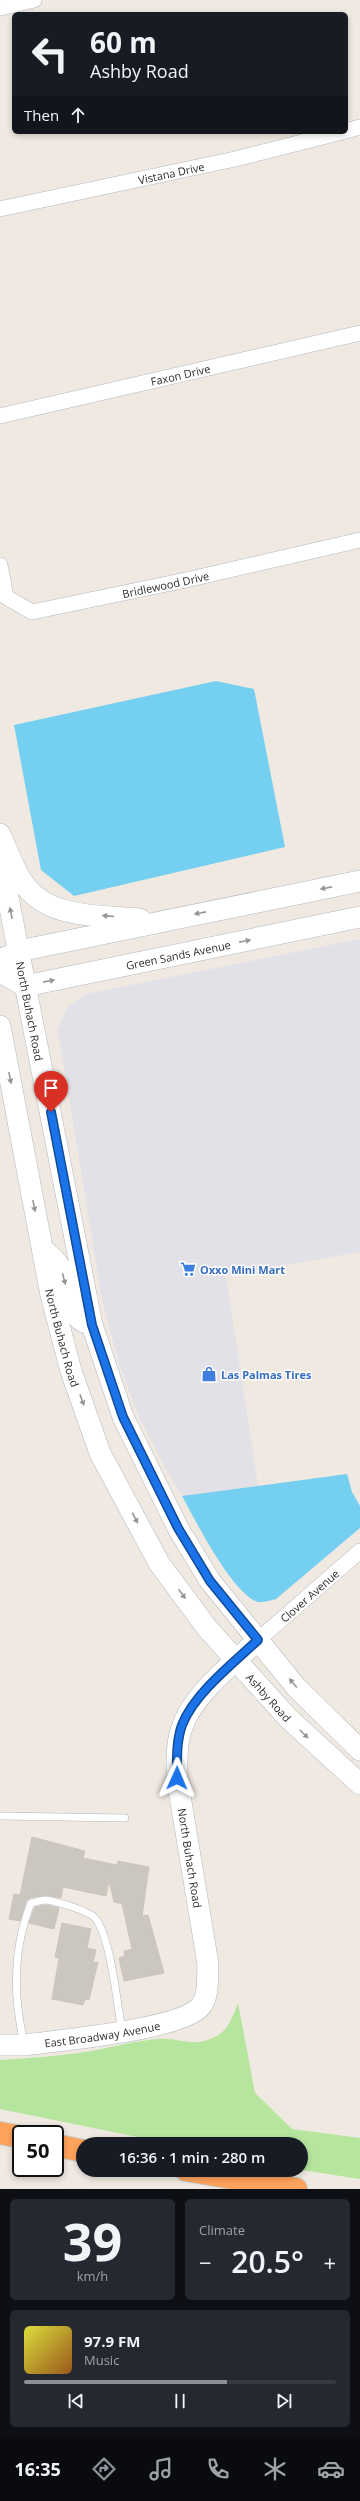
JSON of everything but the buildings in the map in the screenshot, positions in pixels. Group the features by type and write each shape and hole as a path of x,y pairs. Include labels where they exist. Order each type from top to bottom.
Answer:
{"highway":[{"path":"0,2133 12,2135"},
{"path":"64,2147 76,2150"},
{"path":"227,2177 296,2189"}],"main road":[{"path":"0,834 23,882 31,893 49,906 73,913 161,920"},
{"name":"North Buhach Road","path":"0,857 92,1325 123,1417 178,1528 210,1581 258,1640 235,1661 193,1706 182,1727 177,1752 177,1778 208,1964 207,1990 200,2008"},
{"path":"0,960 19,951 161,920 360,881"},
{"name":"Green Sands Avenue","path":"25,986 360,917"},
{"path":"0,972 25,986"},
{"name":"North Buhach Road","path":"0,1026 42,1247 71,1371 100,1453 159,1563"},
{"path":"42,1247 61,1267 73,1311 77,1319 92,1325"},
{"name":"Ashby Road","path":"159,1563 207,1628 235,1661 307,1737 360,1784"},
{"path":"258,1640 296,1687 360,1750"},
{"name":"East Broadway Avenue","path":"0,2046 25,2045 122,2031 178,2021 200,2008"}],"street":[{"path":"0,8 34,0"},
{"path":"348,130 360,127"},
{"name":"Vistana Drive","path":"0,209 235,158 334,134"},
{"name":"Faxon Drive","path":"0,416 360,333"},
{"name":"Bridlewood Drive","path":"0,565 6,597 32,612 186,580 360,540"},
{"name":"Clover Avenue","path":"258,1640 360,1551"}],"lane":[{"path":"0,1816 125,1818"},
{"path":"25,2045 18,2017 15,1972 23,1924 31,1903 45,1900 64,1904 94,1916 102,1930 108,1954 122,2031"}],"shaded area":[{"path":"360,939 360,1252 226,1275 258,1486 182,1496 140,1419 120,1367 102,1300 58,1030 67,1008 86,994"}],"green space":[{"path":"238,2003 255,2093 292,2129 360,2138 360,2179 308,2171 308,2137 138,2137 0,2109 0,2060 80,2053 157,2039 201,2042 217,2036 225,2030"}],"water":[{"path":"216,681 254,689 285,847 74,896 41,870 14,725"},
{"path":"347,1474 352,1492 360,1506 360,1528 276,1599 262,1602 258,1602 248,1596 237,1586 226,1572 182,1496"}],"place":[{"name":"Oxxo Mini Mart","path":"188,1269"},
{"name":"Las Palmas Tires","path":"209,1374"}],"route":[{"path":"51,1112 78,1260 92,1325 123,1417 178,1528 210,1581 258,1640 204,1693 186,1717 182,1727 177,1752 177,1778"}]}
